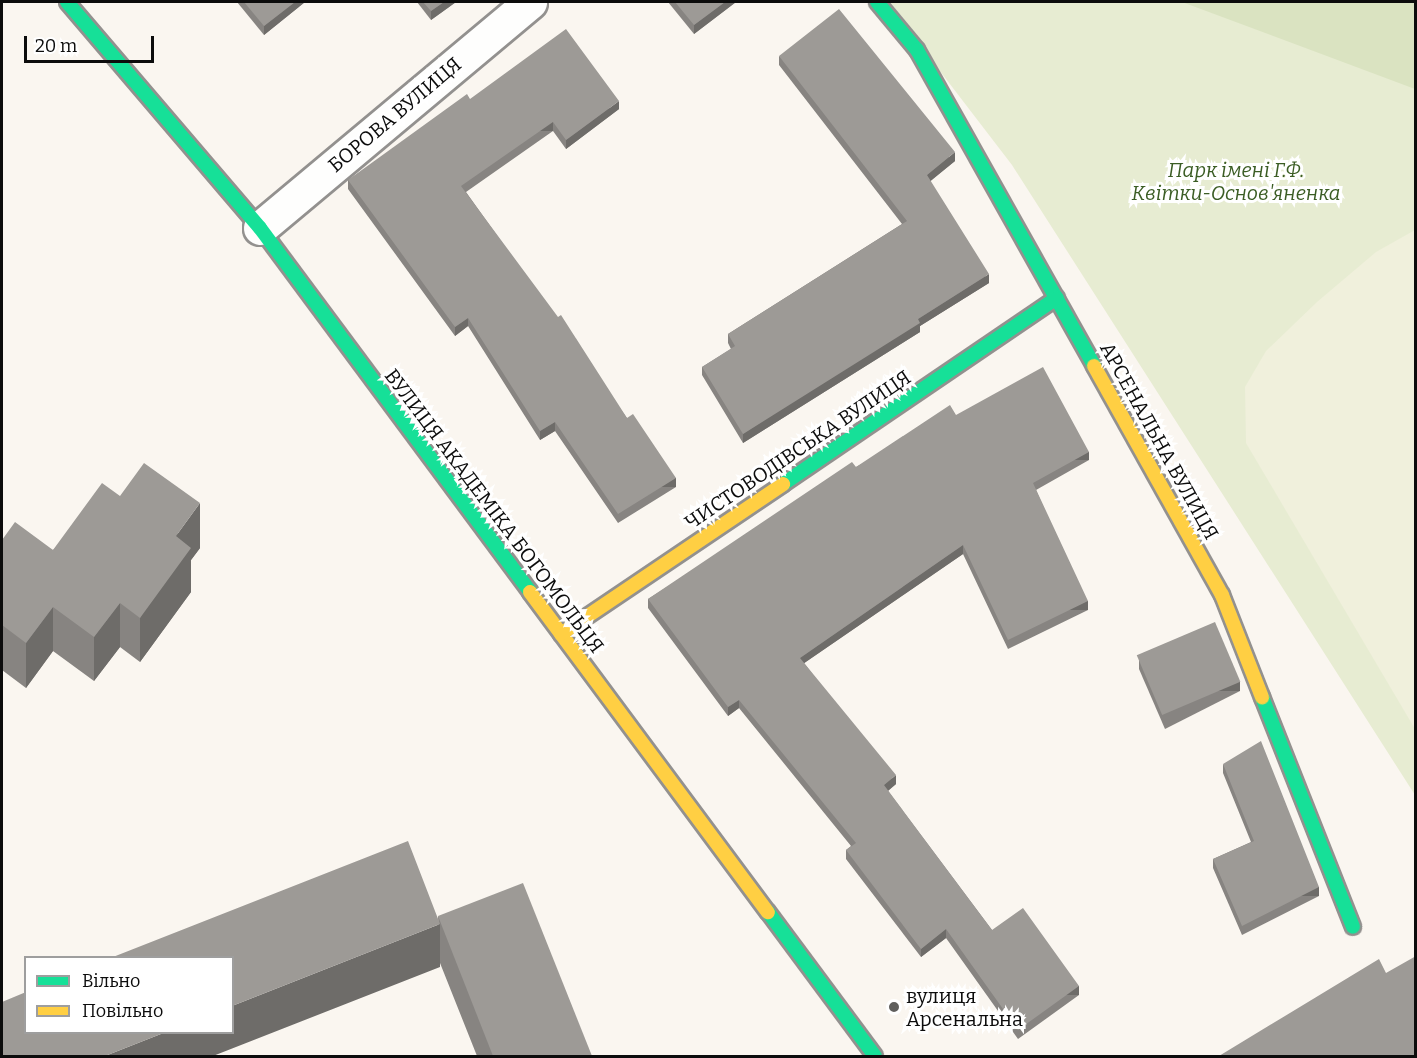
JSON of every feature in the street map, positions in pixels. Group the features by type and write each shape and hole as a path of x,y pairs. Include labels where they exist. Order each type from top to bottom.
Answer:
{"street":[{"name":"ВУЛИЦЯ АКАДЕМІКА БОГОМОЛЬЦЯ","path":"67,2 260,228 875,1056"},
{"name":"БОРОВА ВУЛИЦЯ","path":"260,228 530,2"},
{"name":"АРСЕНАЛЬНА ВУЛИЦЯ","path":"877,2 917,50 1222,595 1353,927"},
{"name":"ЧИСТОВОДІВСЬКА ВУЛИЦЯ","path":"561,634 1057,298"}],"green space":[{"name":"Парк імені Г.Ф. Квітки-Основ'яненка","path":"887,2 1415,2 1415,795 1012,165"},
{"path":"1182,2 1415,2 1415,89"},
{"path":"1415,230 1415,729 1246,443 1245,387 1266,351 1317,302 1376,252"}],"building":[{"path":"244,2 295,2 264,26"},
{"path":"423,2 444,2 431,11"},
{"path":"675,2 725,2 694,25"},
{"path":"839,9 955,152 927,175 989,274 918,319 920,323 743,434 702,367 735,346 728,334 907,221 779,56"},
{"path":"566,29 619,101 566,140 553,122 461,186 558,317 561,315 627,418 633,414 676,478 618,514 555,422 540,431 468,318 455,327 348,180 467,94 470,99"},
{"path":"1043,367 1089,452 1033,483 1088,601 1008,640 963,545 800,658 896,775 884,785 992,930 1023,908 1079,986 1018,1030 946,929 921,949 846,850 856,843 739,700 728,707 648,599 852,462 856,467 950,405 956,415"},
{"path":"144,463 200,503 176,536 191,548 140,618 120,603 94,637 53,607 26,643 2,625 2,540 15,522 53,550 102,483 120,496"},
{"path":"1215,622 1240,682 1162,715 1137,655"},
{"path":"1261,741 1319,887 1242,926 1213,859 1254,841 1223,764"},
{"path":"408,841 440,924 234,1005 234,956 116,956"},
{"path":"523,883 592,1056 493,1056 438,916"},
{"path":"1416,956 1416,1056 1219,1056 1379,959 1386,973"},
{"path":"24,993 24,1034 161,1034 105,1056 2,1056 2,1002"}],"traffic: fast":[{"path":"67,2 260,228 530,592"},
{"path":"877,2 917,50 1094,366"},
{"path":"783,484 1057,298"},
{"path":"1262,697 1353,927"},
{"path":"768,912 875,1056"}],"traffic: slow":[{"path":"1094,366 1222,595 1262,697"},
{"path":"561,634 783,484"},
{"path":"530,592 768,912"}],"place":[{"name":"вулиця Арсенальна","path":"894,1007"}]}
